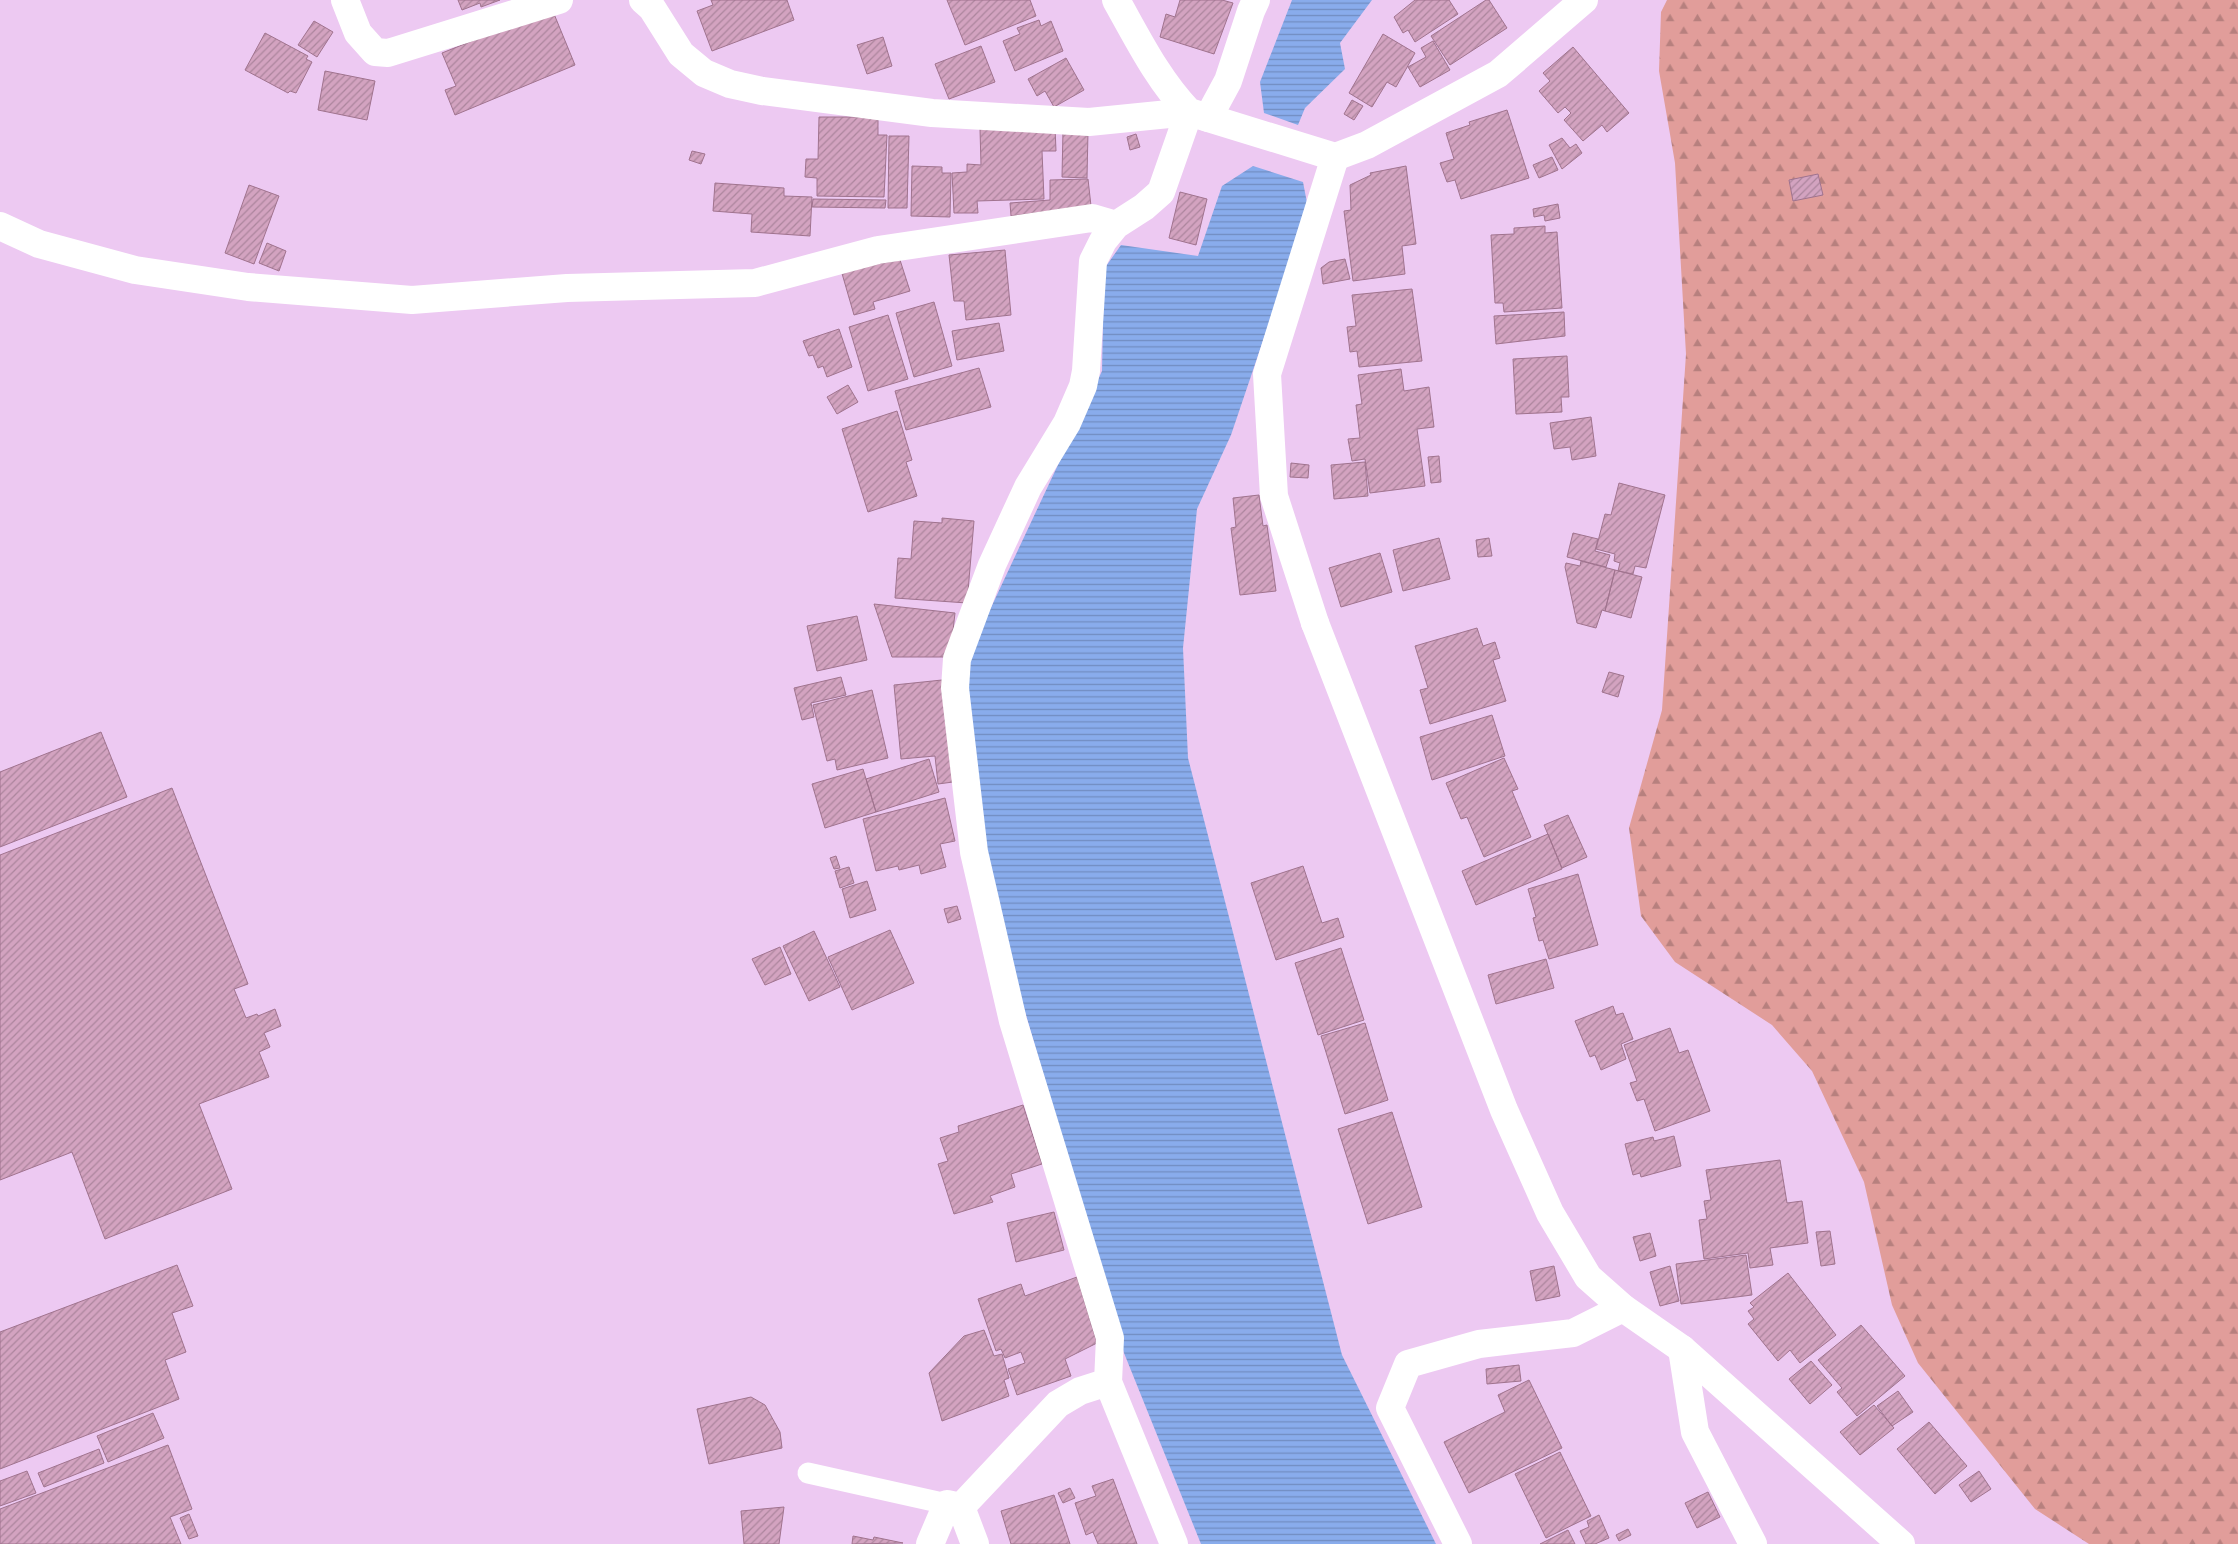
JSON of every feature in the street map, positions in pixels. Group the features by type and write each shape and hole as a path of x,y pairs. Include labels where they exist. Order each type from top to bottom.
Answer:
{"street":[{"path":"345,0 358,33 375,52 388,53 559,0"},
{"path":"643,0 652,8 681,54 704,73 730,84 762,91 932,113 1089,122 1199,115"},
{"path":"1116,0 1146,53 1178,100 1199,115 1336,157 1367,146 1498,74 1584,0"},
{"path":"1174,1544 1108,1382 1110,1338 1013,1021 974,852 955,688 957,658 992,565 1028,487 1066,423 1083,386 1086,371 1093,261 1102,241 1116,225 1144,207 1161,192 1199,115 1228,81 1256,0"},
{"path":"1336,157 1267,374 1274,496 1315,623 1504,1110 1550,1213 1588,1277 1623,1308 1682,1349 1901,1544"},
{"path":"0,226 39,244 135,270 248,287 412,300 567,288 755,283 878,250 914,243 1092,218 1116,225"},
{"path":"1458,1544 1390,1408 1408,1364 1479,1344 1573,1334 1623,1308"},
{"path":"1682,1349 1695,1432 1753,1544"},
{"path":"930,1544 954,1506 1058,1404 1080,1392 1108,1382"},
{"path":"954,1506 975,1544"}],"lane":[{"path":"808,1473 954,1506"}],"green space":[{"path":"1667,0 2238,0 2238,1544 2089,1544 2035,1509 1918,1363 1892,1305 1864,1182 1812,1071 1772,1025 1675,962 1641,916 1629,828 1662,710 1686,354 1675,163 1659,71 1661,12"}],"water":[{"path":"1292,0 1372,0 1340,43 1345,69 1305,108 1298,125 1264,113 1260,82"},
{"path":"1253,166 1303,182 1308,208 1231,435 1197,509 1183,648 1188,758 1342,1355 1436,1544 1201,1544 1124,1353 1017,984 982,832 965,663 1102,371 1104,269 1121,245 1198,256 1222,186"}],"building":[{"path":"458,0 500,0 481,7 480,3 462,10"},
{"path":"711,0 787,0 794,20 712,51 697,11 713,5"},
{"path":"947,0 1030,0 1036,16 965,45"},
{"path":"1180,0 1222,0 1233,3 1214,54 1160,37 1166,14 1175,17"},
{"path":"1415,0 1449,0 1458,14 1415,42 1408,30 1403,33 1394,17"},
{"path":"1486,0 1489,0 1507,28 1450,65 1431,36"},
{"path":"552,9 575,65 455,115 445,90 456,86 442,53"},
{"path":"1039,20 1041,26 1051,21 1063,51 1015,71 1003,41 1020,34 1017,28"},
{"path":"314,21 333,32 317,57 298,45"},
{"path":"265,33 308,56 306,59 312,62 296,93 290,91 288,93 245,70"},
{"path":"1383,34 1415,53 1396,87 1387,82 1372,107 1349,93"},
{"path":"883,37 892,66 867,74 857,45"},
{"path":"1433,41 1450,70 1420,87 1408,67 1426,57 1421,48"},
{"path":"981,46 995,82 949,99 935,64"},
{"path":"1573,47 1629,113 1607,132 1602,125 1583,141 1564,120 1571,113 1565,107 1558,113 1539,91 1550,81 1543,73"},
{"path":"1066,58 1084,90 1054,107 1045,91 1037,96 1028,79"},
{"path":"325,71 375,81 367,120 318,110"},
{"path":"1352,100 1363,106 1354,120 1344,114"},
{"path":"1507,110 1529,178 1461,199 1455,180 1447,182 1440,163 1454,159 1446,133 1470,125 1469,122"},
{"path":"819,117 878,117 878,135 887,135 884,197 817,196 817,178 805,177 806,159 818,159"},
{"path":"1055,127 1056,151 1042,151 1044,199 977,201 978,213 954,213 952,173 967,172 967,164 981,165 980,129"},
{"path":"1063,130 1088,131 1087,178 1062,177"},
{"path":"1136,134 1140,147 1130,150 1127,137"},
{"path":"889,136 909,136 907,208 888,208"},
{"path":"1562,138 1570,148 1576,144 1582,153 1562,169 1549,145"},
{"path":"692,151 705,154 701,164 689,160"},
{"path":"1552,157 1558,170 1539,178 1533,165"},
{"path":"912,166 942,167 942,173 951,173 950,217 911,216"},
{"path":"1406,166 1416,244 1402,246 1405,274 1353,281 1344,211 1351,210 1350,185 1371,175 1370,173"},
{"path":"1818,174 1823,195 1793,201 1789,180"},
{"path":"1088,179 1091,206 1011,216 1010,203 1050,200 1050,180"},
{"path":"715,183 784,188 784,196 812,197 810,236 751,232 752,214 713,211"},
{"path":"249,185 279,196 254,264 225,253"},
{"path":"1180,192 1207,199 1196,245 1169,238"},
{"path":"813,199 886,200 885,208 812,207"},
{"path":"1558,204 1560,218 1545,221 1544,215 1534,217 1533,209"},
{"path":"1545,226 1545,233 1557,232 1562,308 1504,312 1503,303 1495,303 1491,235 1514,234 1514,228"},
{"path":"267,243 286,251 279,271 259,263"},
{"path":"1005,250 1011,315 966,320 964,301 954,301 949,255"},
{"path":"1345,259 1350,279 1323,284 1321,268 1329,262"},
{"path":"900,260 910,291 873,302 875,309 854,315 841,270"},
{"path":"1412,289 1422,361 1359,367 1357,351 1350,352 1347,327 1356,326 1352,295"},
{"path":"934,302 952,366 914,377 896,313"},
{"path":"1564,312 1565,336 1496,344 1494,316"},
{"path":"888,315 908,379 868,391 849,327"},
{"path":"999,323 1004,351 957,360 952,331"},
{"path":"839,329 852,367 827,377 823,366 818,368 813,355 809,356 803,341"},
{"path":"1567,356 1569,397 1561,397 1562,412 1516,414 1513,359"},
{"path":"979,368 991,407 906,430 895,391"},
{"path":"1401,369 1404,391 1429,387 1434,427 1417,429 1425,486 1370,493 1365,459 1352,461 1348,439 1360,438 1356,405 1362,404 1358,375"},
{"path":"848,385 858,402 837,414 827,397"},
{"path":"897,411 912,460 906,462 917,496 868,512 842,429"},
{"path":"1591,417 1596,456 1572,460 1570,447 1554,449 1550,423"},
{"path":"1439,456 1441,482 1431,483 1428,457"},
{"path":"1365,462 1368,496 1334,499 1331,465"},
{"path":"1291,463 1309,465 1308,478 1290,477"},
{"path":"1619,483 1665,495 1646,568 1635,566 1633,574 1618,571 1620,563 1614,561 1615,554 1596,549 1605,514 1611,515"},
{"path":"1259,495 1263,526 1267,525 1276,591 1240,595 1231,528 1236,527 1233,498"},
{"path":"942,518 974,521 967,603 895,598 898,558 911,559 914,521 942,523"},
{"path":"1573,533 1598,539 1595,551 1610,555 1606,567 1567,557"},
{"path":"1439,538 1450,579 1403,591 1393,550"},
{"path":"1489,538 1492,556 1478,557 1476,540"},
{"path":"1380,553 1392,592 1341,607 1329,568"},
{"path":"1581,561 1615,570 1605,611 1602,610 1596,628 1577,623 1565,567 1566,563 1580,566"},
{"path":"1615,570 1642,577 1631,618 1605,611"},
{"path":"874,604 955,613 950,657 892,657"},
{"path":"857,616 867,660 817,671 807,626"},
{"path":"1477,628 1483,646 1495,642 1500,658 1493,660 1506,701 1430,724 1420,690 1428,688 1415,646"},
{"path":"1609,672 1624,676 1618,697 1602,692"},
{"path":"841,677 846,695 811,703 814,717 802,720 794,688"},
{"path":"942,680 953,782 938,784 935,756 901,759 894,685"},
{"path":"872,690 888,758 837,770 835,759 827,761 813,705"},
{"path":"1492,715 1505,756 1432,780 1420,737"},
{"path":"101,732 127,797 0,847 0,772"},
{"path":"1504,758 1518,789 1512,791 1531,837 1484,857 1467,817 1461,819 1446,783"},
{"path":"929,759 939,792 876,812 866,779"},
{"path":"863,769 876,812 825,828 812,784"},
{"path":"172,788 248,984 234,989 246,1018 257,1014 258,1016 275,1009 281,1026 264,1033 270,1047 259,1052 269,1077 199,1104 232,1189 105,1239 72,1152 0,1180 0,855"},
{"path":"945,798 955,841 940,844 946,867 921,874 919,865 899,870 898,866 876,871 863,819"},
{"path":"1568,815 1587,857 1562,868 1544,825"},
{"path":"1548,834 1562,869 1476,905 1462,871"},
{"path":"836,856 840,868 834,869 830,858"},
{"path":"1303,866 1322,923 1338,918 1344,937 1276,960 1251,883"},
{"path":"849,867 854,883 840,888 835,871"},
{"path":"1578,874 1598,945 1549,959 1543,940 1539,941 1533,918 1536,917 1528,889"},
{"path":"867,881 876,910 850,918 842,889"},
{"path":"957,906 961,919 948,923 944,909"},
{"path":"890,930 914,983 852,1010 828,957"},
{"path":"814,931 840,987 809,1001 783,946"},
{"path":"780,947 791,974 765,985 752,959"},
{"path":"1341,948 1364,1020 1318,1035 1295,963"},
{"path":"1546,959 1554,988 1496,1004 1488,975"},
{"path":"1613,1006 1616,1015 1623,1013 1633,1039 1621,1044 1626,1059 1601,1070 1595,1055 1590,1057 1575,1021"},
{"path":"1365,1023 1388,1100 1345,1114 1321,1036"},
{"path":"1670,1028 1679,1053 1688,1050 1710,1111 1655,1131 1644,1099 1637,1101 1630,1083 1637,1081 1624,1045"},
{"path":"1023,1105 1042,1164 1011,1174 1015,1187 990,1196 993,1202 954,1214 938,1164 948,1161 940,1138 959,1132 958,1126"},
{"path":"1392,1112 1422,1207 1368,1224 1338,1129"},
{"path":"1674,1136 1681,1166 1641,1177 1640,1173 1633,1175 1625,1144 1653,1137 1654,1141"},
{"path":"1780,1160 1787,1203 1802,1201 1808,1243 1770,1248 1773,1265 1750,1268 1748,1253 1704,1259 1699,1220 1707,1219 1704,1201 1711,1200 1706,1170"},
{"path":"1054,1212 1064,1250 1016,1262 1007,1223"},
{"path":"1830,1231 1835,1264 1821,1266 1816,1232"},
{"path":"1650,1233 1656,1256 1640,1261 1633,1237"},
{"path":"1746,1255 1752,1295 1681,1304 1676,1264"},
{"path":"177,1265 193,1306 172,1313 186,1352 165,1360 179,1399 0,1469 0,1332"},
{"path":"1554,1266 1560,1296 1536,1301 1530,1271"},
{"path":"1670,1266 1679,1301 1660,1306 1650,1272"},
{"path":"1788,1273 1836,1335 1800,1363 1790,1350 1778,1361 1748,1324 1754,1319 1748,1311 1754,1307 1750,1303"},
{"path":"1077,1277 1097,1343 1065,1359 1071,1376 1017,1395 1008,1369 1025,1363 1021,1352 1005,1358 1001,1349 996,1351 978,1299 1021,1284 1025,1296"},
{"path":"1861,1325 1905,1376 1857,1416 1837,1392 1842,1388 1818,1360"},
{"path":"984,1330 994,1356 1002,1354 1009,1378 1004,1380 1009,1396 942,1421 929,1373 964,1336"},
{"path":"1811,1361 1832,1385 1810,1404 1789,1379"},
{"path":"1519,1365 1521,1381 1487,1384 1486,1369"},
{"path":"1529,1380 1562,1448 1469,1493 1444,1442 1505,1412 1498,1395"},
{"path":"1898,1391 1913,1412 1892,1426 1877,1406"},
{"path":"751,1397 765,1405 780,1432 782,1448 709,1464 697,1409"},
{"path":"1874,1405 1894,1428 1860,1455 1840,1432"},
{"path":"153,1413 164,1438 108,1462 97,1436"},
{"path":"1929,1422 1967,1466 1935,1494 1897,1449"},
{"path":"168,1445 192,1509 170,1517 181,1544 0,1544 0,1509"},
{"path":"99,1449 104,1463 44,1487 38,1473"},
{"path":"1560,1452 1591,1516 1546,1538 1515,1474"},
{"path":"27,1471 36,1493 0,1506 0,1481"},
{"path":"1979,1471 1991,1489 1971,1502 1959,1485"},
{"path":"1113,1479 1137,1544 1098,1544 1093,1532 1086,1535 1075,1503 1096,1496 1092,1486"},
{"path":"1070,1488 1075,1498 1063,1503 1058,1493"},
{"path":"1708,1492 1720,1517 1697,1528 1685,1503"},
{"path":"1054,1495 1070,1544 1011,1544 1001,1511"},
{"path":"784,1507 779,1544 744,1544 741,1511"},
{"path":"189,1514 198,1536 189,1539 180,1518"},
{"path":"1599,1515 1609,1538 1595,1544 1586,1544 1580,1531 1589,1527 1587,1521"},
{"path":"1628,1529 1631,1535 1619,1541 1616,1535"},
{"path":"1568,1530 1575,1544 1540,1544"},
{"path":"853,1536 873,1540 874,1537 903,1543 852,1544"}]}
